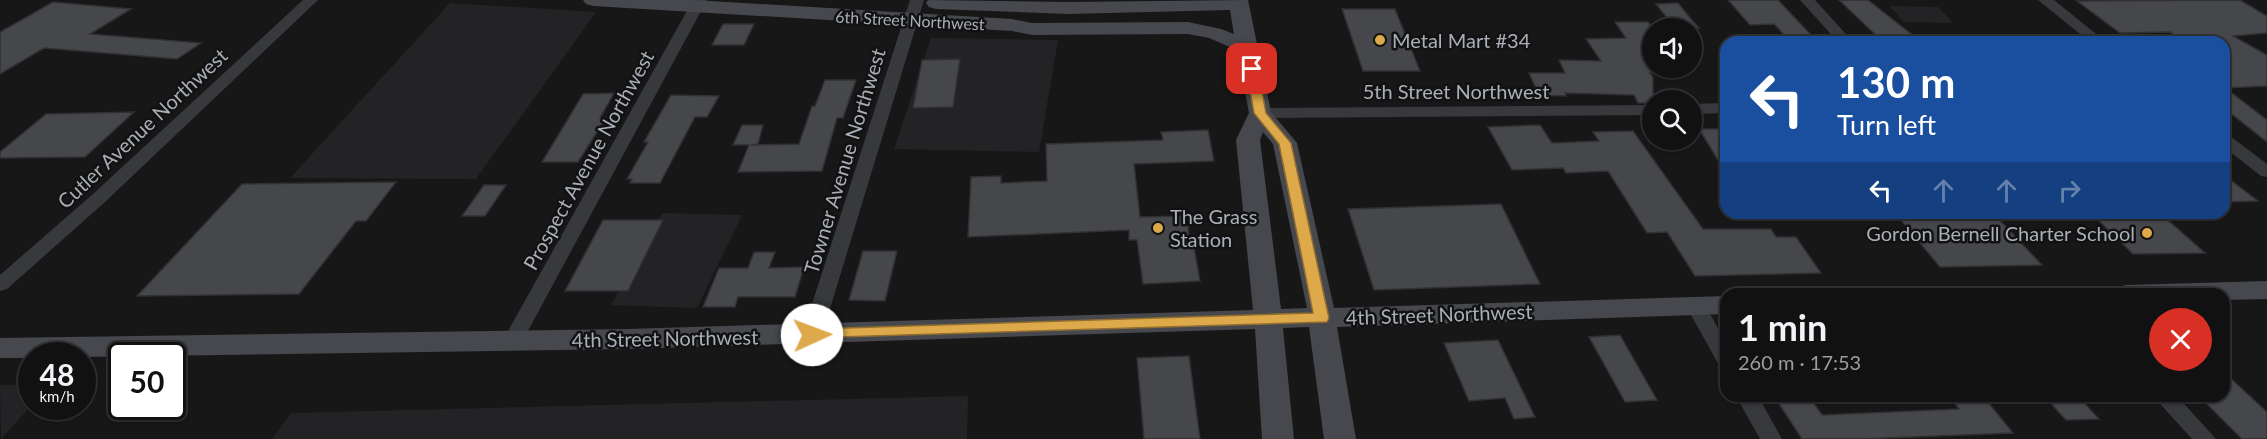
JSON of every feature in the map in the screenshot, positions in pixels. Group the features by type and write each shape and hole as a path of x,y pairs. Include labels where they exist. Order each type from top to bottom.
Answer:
{"main road":[{"name":"6th Street Northwest","path":"593,0 698,4 1058,8 1242,1"},
{"name":"6th Street Northwest","path":"875,0 1032,28 1188,28 1214,33 1248,47"},
{"name":"6th Street Northwest","path":"1012,25 1071,20 1204,17 1242,1"},
{"path":"1242,1 1260,113 1285,143 1322,318 1340,439"},
{"path":"1260,113 1248,140 1269,319 1278,439"},
{"path":"2230,291 2267,290"},
{"name":"4th Street Northwest","path":"0,348 319,345 812,335 1720,305"}],"street":[{"name":"Cutler Avenue Northwest","path":"0,285 99,198 311,0"},
{"path":"1807,0 1840,36"},
{"path":"2045,0 2091,36"},
{"name":"Prospect Avenue Northwest","path":"513,340 698,4"},
{"name":"Towner Avenue Northwest","path":"812,335 915,7"},
{"path":"1702,109 1720,108"},
{"name":"5th Street Northwest","path":"1260,113 1642,110"},
{"path":"2230,144 2267,172"},
{"path":"1696,306 1720,349"},
{"path":"1750,402 1771,439"},
{"path":"2170,402 2205,439"}],"shaded area":[{"path":"450,3 596,12 476,179 290,178"},
{"path":"1889,6 1938,7 1953,23 1904,22"},
{"path":"931,38 1058,40 1039,152 894,149"},
{"path":"662,213 742,215 697,308 611,305"},
{"path":"0,385 18,385 18,420 1,439"},
{"path":"968,396 967,439 272,439 291,413"}],"building":[{"path":"1728,0 1778,0 1812,36 1785,36 1774,24 1750,25"},
{"path":"1839,0 1868,0 1914,36 1877,36"},
{"path":"2240,0 2267,16 2267,33 2233,36 2267,55 2267,86 2230,88 2230,36 2176,36 2170,32 2120,33 2077,1"},
{"path":"53,2 131,9 90,34 201,43 177,59 44,48 0,74 0,32"},
{"path":"1678,3 1691,18 1667,18 1656,4"},
{"name":"Metal Mart #34","path":"1342,9 1395,9 1420,71 1363,71"},
{"path":"1615,22 1642,22 1642,78 1653,78 1653,90 1642,90 1642,103 1638,103 1634,95 1565,93 1566,96 1539,95 1529,73 1565,73 1559,60 1601,61 1586,39 1626,38"},
{"path":"723,24 754,24 744,45 712,45"},
{"path":"960,59 953,107 913,108 922,60"},
{"path":"825,80 856,80 843,118 837,118 822,171 738,172 749,145 733,145 742,125 763,125 758,144 751,145 799,144 812,106 815,106"},
{"path":"2230,92 2267,120 2267,142 2230,113"},
{"path":"614,93 600,118 606,118 578,162 542,162 583,94"},
{"path":"671,95 719,96 707,117 695,117 660,183 630,183 632,179 627,179 648,142 644,142"},
{"path":"134,112 85,157 0,158 0,152 46,114"},
{"path":"1540,125 1552,143 1599,141 1593,132 1633,131 1642,144 1642,150 1647,150 1703,229 1771,229 1776,237 1796,237 1821,273 1695,276 1667,232 1647,233 1608,171 1566,173 1563,168 1512,170 1488,127"},
{"path":"1702,129 1720,129 1720,163 1702,134"},
{"path":"1208,130 1214,161 1134,164 1140,217 1187,216 1190,247 1194,247 1200,281 1143,284 1137,240 1129,240 1129,230 968,237 971,177 1001,176 1001,183 1047,181 1046,144 1163,140 1161,132"},
{"path":"2230,180 2258,201 2230,202"},
{"path":"396,182 366,221 356,221 299,294 137,296 242,184"},
{"path":"484,185 506,185 485,216 462,216"},
{"path":"1501,204 1540,284 1374,290 1348,209"},
{"path":"1900,219 1999,219 2042,265 1940,267"},
{"name":"Gordon Bernell Charter School","path":"2097,219 2167,219 2205,253 2133,254"},
{"path":"603,220 663,220 628,291 565,291"},
{"path":"863,251 897,251 885,301 849,300"},
{"path":"754,252 775,252 769,268 804,267 795,297 738,297 735,307 703,307 719,268 748,268"},
{"path":"1620,335 1657,400 1625,402 1589,337"},
{"path":"1498,340 1535,417 1514,419 1505,398 1469,401 1444,343"},
{"path":"1189,356 1200,439 1144,439 1137,358"},
{"path":"2230,378 2267,412 2267,439 2242,439 2205,402 2230,402"},
{"path":"1778,402 1813,402 1822,415 1959,409 1954,402 1988,402 2013,433 1862,439 1802,439"},
{"path":"2050,402 2083,402 2099,419 2066,420"}],"place":[{"name":"Metal Mart #34","path":"1380,40"},
{"name":"The Grass Station","path":"1158,228"},
{"name":"Gordon Bernell Charter School","path":"2147,233"}],"route":[{"path":"812,335 1322,318 1285,143 1260,113 1252,69"}]}
